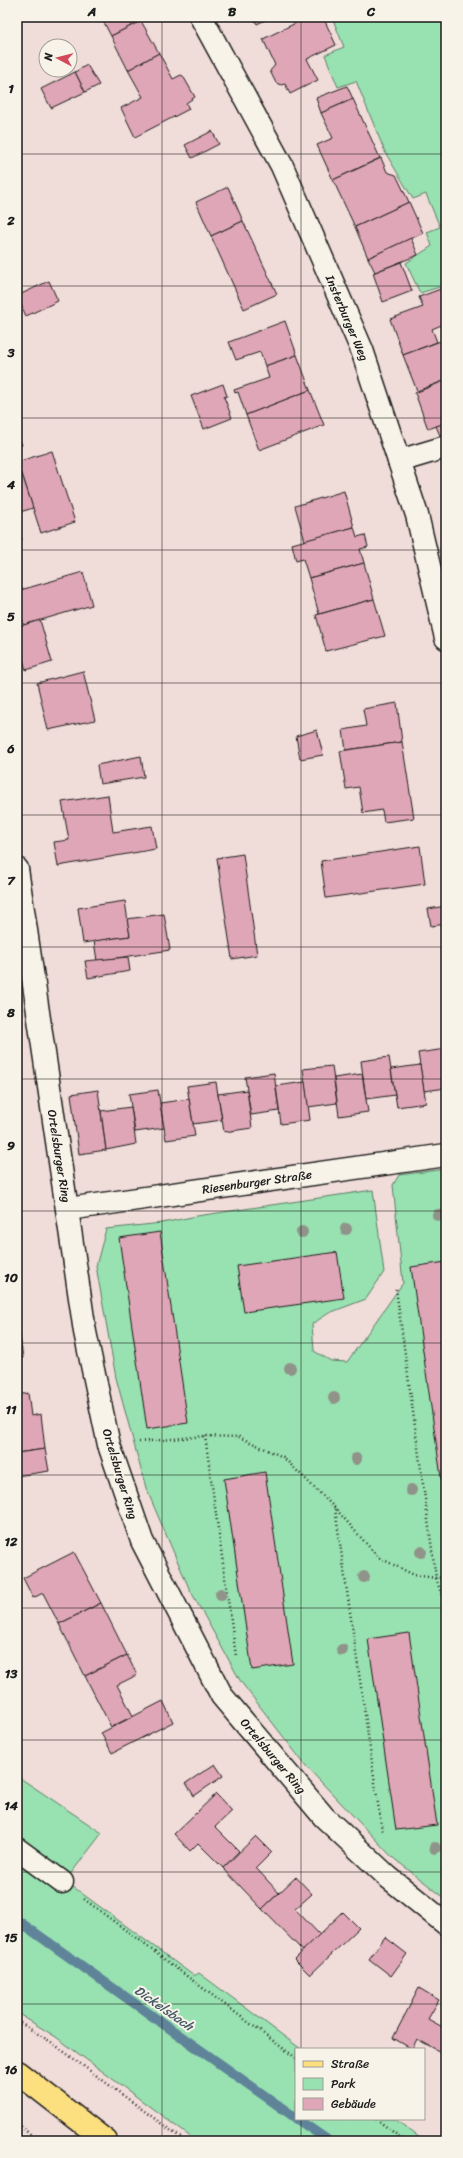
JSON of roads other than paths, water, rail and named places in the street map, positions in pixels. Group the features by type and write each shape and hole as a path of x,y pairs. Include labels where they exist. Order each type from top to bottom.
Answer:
{"main road":[{"path":"17,2072 106,2141"}],"street":[{"name":"Insterburger Weg","path":"201,17 282,166 362,350 417,515 446,638"},
{"path":"399,461 446,448"},
{"name":"Ortelsburger Ring","path":"17,869 86,1332 108,1445 142,1541 222,1696 324,1817 388,1877 446,1924"},
{"name":"Riesenburger Straße","path":"68,1209 446,1155"},
{"path":"17,1849 62,1882"}],"waterway":[{"name":"Dickelsbach","path":"17,1920 295,2117"},
{"name":"Dickelsbach","path":"298,2120 329,2141"}]}
